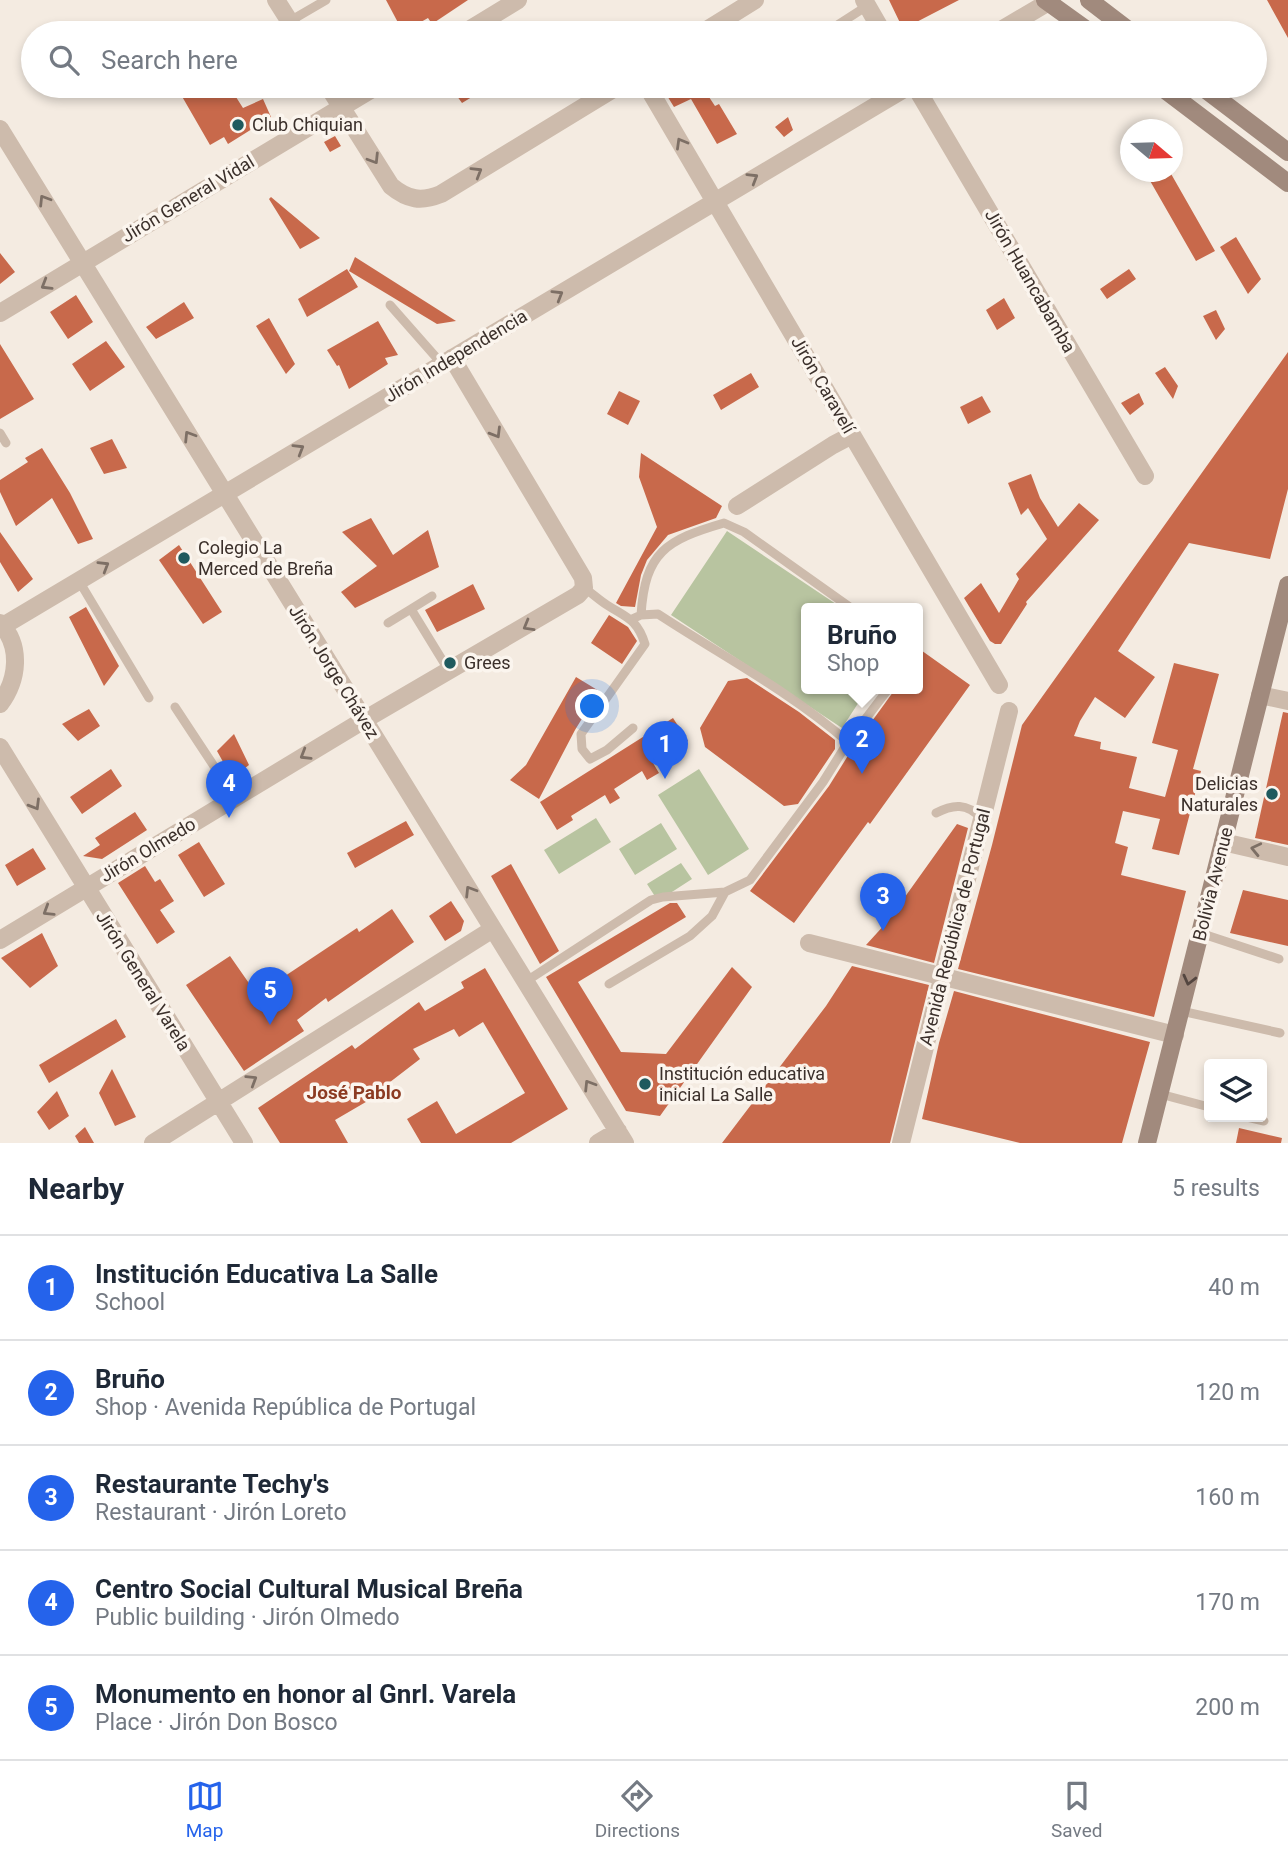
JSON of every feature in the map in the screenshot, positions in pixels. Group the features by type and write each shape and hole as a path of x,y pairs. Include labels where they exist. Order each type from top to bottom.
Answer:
{"main road":[{"path":"1088,0 1116,21"},
{"path":"1049,1 1075,21"},
{"path":"1176,98 1288,183"},
{"path":"1217,98 1285,150 1267,167"},
{"name":"Bolivia Avenue","path":"1147,1143 1260,695 1285,612 1288,585"}],"street":[{"path":"276,0 289,21"},
{"path":"484,21 518,0"},
{"path":"721,21 755,0"},
{"path":"1016,21 1049,1"},
{"path":"866,3 876,21"},
{"path":"335,98 391,186 416,200 441,194 598,98"},
{"name":"Jirón General Vidal","path":"0,313 356,98"},
{"name":"Jirón Caravelí","path":"654,98 999,685"},
{"name":"Jirón Independencia","path":"2,624 79,581 889,98"},
{"name":"Jirón Huancabamba","path":"922,98 1144,476"},
{"name":"Jirón Jorge Chávez","path":"0,129 621,1137"},
{"path":"447,361 583,578 584,587"},
{"path":"737,506 852,435"},
{"name":"Jirón Olmedo","path":"0,940 364,720 578,596 584,587"},
{"path":"0,704 14,677 16,659 12,641 2,624"},
{"path":"1260,695 1288,701"},
{"name":"Avenida República de Portugal","path":"901,1143 1009,711"},
{"name":"Jirón General Varela","path":"0,747 244,1143"},
{"path":"1223,842 1288,857"},
{"path":"153,1143 492,929"},
{"path":"809,943 1175,1035"},
{"path":"598,1143 621,1137"}],"lane":[{"path":"300,21 326,0"},
{"path":"841,21 866,3"},
{"path":"390,305 447,361"},
{"path":"0,433 6,443"},
{"path":"633,728 607,750 590,759 582,749 581,734 645,644 637,617 643,590 652,564 675,540 723,523 744,532 844,603"},
{"path":"79,581 149,698"},
{"path":"584,587 606,605 637,617 659,614 774,687 848,742"},
{"path":"388,623 432,596"},
{"path":"411,609 449,671"},
{"path":"525,982 651,900 725,892 750,880 884,694"},
{"path":"174,707 234,798"},
{"path":"936,813 948,807 961,806 974,810 982,820"},
{"path":"609,984 690,936 712,916 725,892"},
{"path":"1200,933 1279,959"},
{"path":"1181,1011 1280,1033"},
{"path":"1160,1094 1204,1106"}],"green space":[{"path":"727,531 835,603 801,603 801,694 864,694 842,728 671,615"},
{"path":"699,769 749,849 708,875 658,795"},
{"path":"596,818 611,842 559,874 544,850"},
{"path":"661,823 677,849 635,875 619,849"},
{"path":"681,863 692,879 658,901 647,884"}],"building":[{"path":"386,0 468,0 436,21 430,21 428,18 423,21 397,21"},
{"path":"889,0 959,0 918,21 899,21"},
{"path":"1267,0 1288,0 1288,38"},
{"path":"183,98 237,98 243,108 263,99 271,117 228,144 224,137 210,145"},
{"path":"668,98 710,98 715,106 719,104 737,134 717,144 691,99 674,107"},
{"path":"788,117 793,130 784,137 775,127"},
{"path":"335,136 341,146 330,152 324,142"},
{"path":"1151,182 1176,182 1215,251 1196,261"},
{"path":"271,197 320,238 300,249 269,199"},
{"path":"1236,237 1261,279 1248,294 1220,247"},
{"path":"0,253 15,272 0,284"},
{"path":"355,257 456,321 437,324 349,271"},
{"path":"347,269 358,287 307,317 298,299"},
{"path":"1129,269 1136,279 1107,299 1100,289"},
{"path":"76,295 93,322 68,339 50,312"},
{"path":"1004,298 1015,318 997,330 986,310"},
{"path":"184,302 194,318 156,339 146,327"},
{"path":"1216,310 1225,329 1216,340 1203,316"},
{"path":"269,318 295,364 286,374 256,326"},
{"path":"378,321 398,355 385,358 388,364 349,389 339,365 337,366 327,350"},
{"path":"106,341 125,367 90,391 72,364"},
{"path":"0,344 34,399 0,419"},
{"path":"1288,352 1288,489 1270,559 1189,543 1118,651 1155,677 1125,718 1095,697 1074,736 1101,742 1100,749 1137,757 1129,788 1165,797 1178,750 1152,743 1174,663 1219,674 1193,769 1201,771 1179,855 1152,849 1160,819 1123,811 1115,843 1128,847 1121,875 1186,891 1154,1017 958,969 1022,725"},
{"path":"1165,367 1178,386 1173,399 1155,373"},
{"path":"751,373 759,387 721,410 713,395"},
{"path":"619,391 640,401 628,425 607,414"},
{"path":"1139,393 1144,404 1130,415 1121,403"},
{"path":"982,396 991,412 968,424 960,407"},
{"path":"112,439 127,468 104,474 90,448"},
{"path":"42,448 70,493 93,539 78,544 52,498 16,526 0,492 0,480 28,462 25,458"},
{"path":"641,453 722,506 716,518 668,535 647,560 641,575 635,607 621,606 616,603 657,527 639,477"},
{"path":"1031,474 1040,498 1058,527 1079,503 1099,520 1026,602 1001,644 995,644 990,641 964,598 981,583 999,613 1019,579 1016,574 1047,539 1028,508 1021,515 1008,483"},
{"path":"371,518 393,555 428,530 439,567 355,608 341,592 377,566 342,532"},
{"path":"0,532 33,579 18,592 0,562"},
{"path":"179,545 222,612 203,624 159,560"},
{"path":"473,584 485,609 437,632 425,610"},
{"path":"86,607 119,666 104,686 69,617"},
{"path":"609,615 628,627 637,641 622,664 591,643"},
{"path":"923,652 970,685 870,824 868,822 794,923 750,891 829,786 892,694 923,694"},
{"path":"576,677 599,691 539,799 510,780 526,765"},
{"path":"747,678 799,712 835,740 835,749 798,804 784,806 705,747 700,728 728,681"},
{"path":"89,709 100,726 78,741 62,724"},
{"path":"1283,712 1288,713 1288,845 1255,838"},
{"path":"673,718 688,741 653,763 659,773 647,780 642,771 614,789 620,798 610,804 605,795 571,816 573,820 557,830 540,802"},
{"path":"234,734 249,765 232,778 217,751"},
{"path":"111,769 122,786 82,814 70,797"},
{"path":"135,812 147,830 102,859 83,856 100,845 95,838"},
{"path":"406,821 414,835 355,868 347,853"},
{"path":"957,824 968,828 934,963 866,945 887,922"},
{"path":"199,842 225,884 204,897 178,855"},
{"path":"33,848 46,869 17,886 5,865"},
{"path":"511,864 559,951 540,964 491,876"},
{"path":"145,866 155,882 160,879 174,901 160,910 175,932 157,944 118,883"},
{"path":"1243,890 1288,900 1288,946 1230,933"},
{"path":"451,901 464,921 461,931 445,941 429,916"},
{"path":"670,903 677,903 686,917 578,982 621,1052 666,1054 732,967 752,987 660,1116 626,1111 546,977"},
{"path":"392,909 414,942 328,1002 326,998 297,1020 304,1031 244,1071 186,985 230,956 253,989 269,978 273,984 357,928 359,932"},
{"path":"42,933 58,966 30,988 1,958"},
{"path":"852,966 929,985 890,1143 722,1143 826,1006"},
{"path":"485,968 568,1109 511,1143 421,1143 407,1119 437,1101 456,1134 525,1093 483,1022 459,1037 454,1029 413,1049 420,1059 381,1089 383,1092 335,1120 348,1143 280,1143 258,1108 352,1045 355,1049 419,1002 425,1011 464,988 461,982"},
{"path":"954,991 1150,1042 1122,1143 1020,1143 922,1119"},
{"path":"116,1019 126,1037 49,1083 39,1065"},
{"path":"112,1069 136,1117 115,1126 99,1093"},
{"path":"57,1091 69,1116 49,1130 37,1112"},
{"path":"85,1127 94,1143 79,1143 75,1136"},
{"path":"1239,1128 1282,1138 1281,1143 1236,1143"}],"place":[{"name":"Club Chiquian","path":"238,125"},
{"name":"Colegio La Merced de Breña","path":"184,558"},
{"name":"Grees","path":"450,663"},
{"name":"Bruño","path":"862,774"},
{"name":"Institución Educativa La Salle","path":"665,779"},
{"name":"Delicias Naturales","path":"1272,794"},
{"name":"Centro Social Cultural Musical Breña","path":"229,818"},
{"name":"Restaurante Techy's","path":"883,931"},
{"name":"Monumento en honor al Gnrl. Varela","path":"270,1025"},
{"name":"Institución educativa inicial La Salle","path":"645,1084"}],"district":[{"name":"José Pablo","path":"354,1092"}]}
